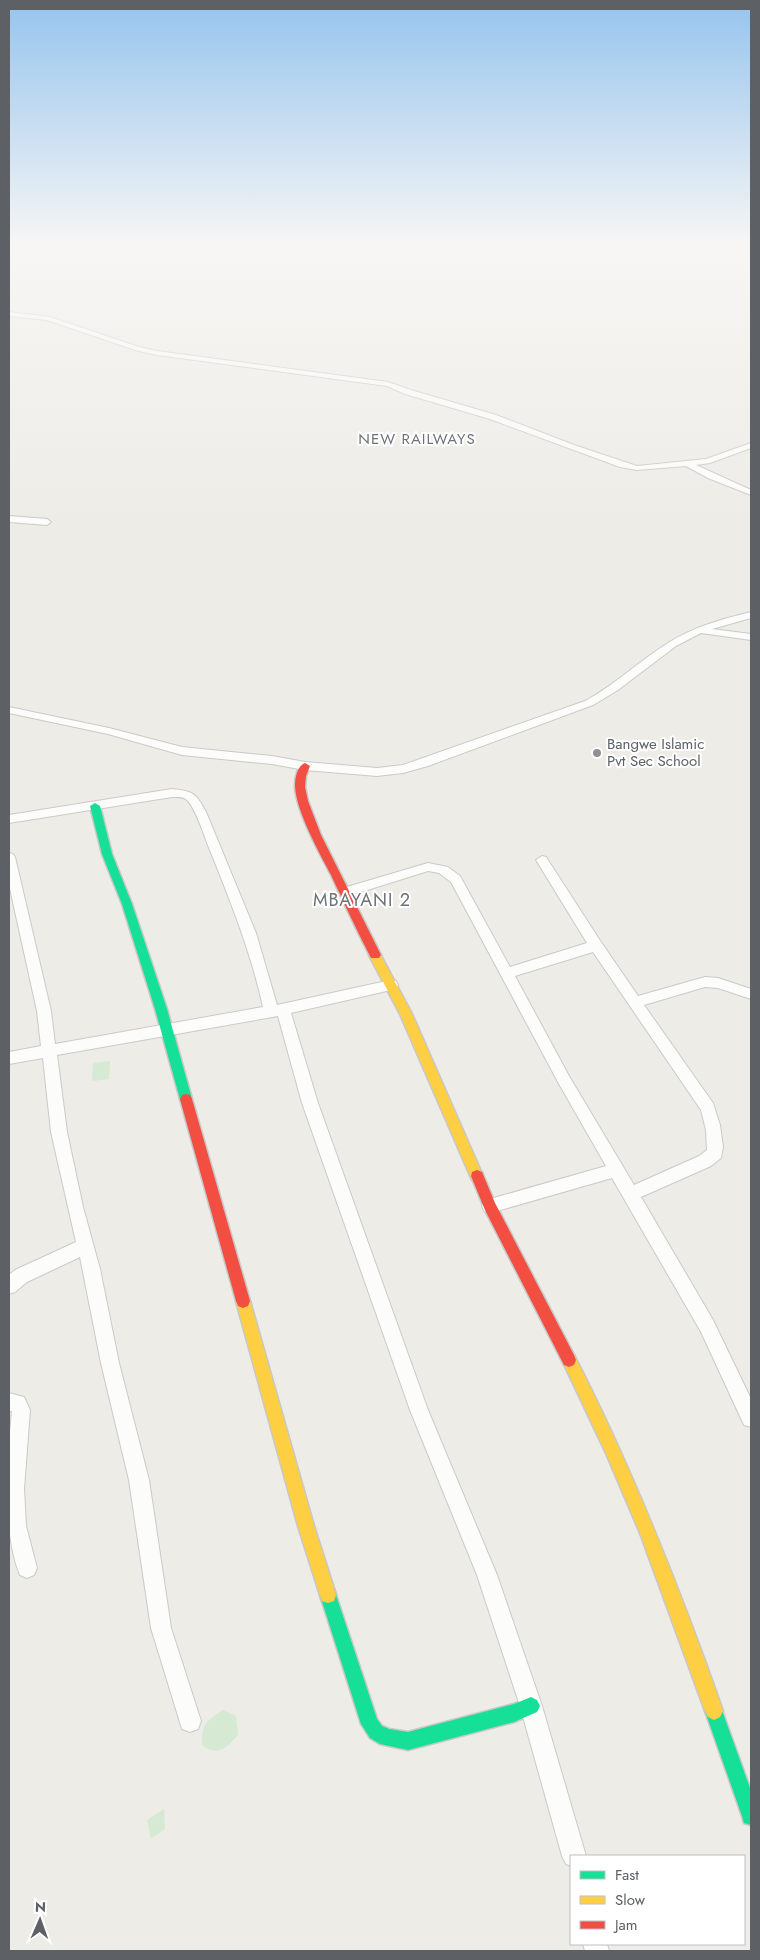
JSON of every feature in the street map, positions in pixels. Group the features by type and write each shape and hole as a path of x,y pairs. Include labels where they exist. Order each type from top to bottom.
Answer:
{"street":[{"path":"109,338 157,353 388,384 408,392 493,417 623,465 648,468 689,464 706,461 751,444"},
{"path":"689,464 751,493"},
{"path":"9,520 47,522"},
{"path":"9,710 108,731 171,749 272,760 305,766 377,772 403,769 600,698 678,641 722,622 751,615"},
{"path":"700,630 751,637"},
{"path":"305,766 300,782 303,801 316,834 436,1079 490,1206 572,1365 634,1496 682,1618 751,1816"},
{"path":"9,819 172,793 186,794 192,798 212,840 239,907 409,1382 487,1575 531,1706 574,1855"},
{"path":"95,806 107,854 127,904 167,1030 300,1507 370,1724 376,1732 386,1738 408,1742 531,1706"},
{"path":"9,857 44,1011 59,1132 75,1207 86,1246 110,1362 139,1480 161,1628 190,1721"},
{"path":"542,860 596,946 708,1108 716,1141 716,1153 705,1161 630,1194"},
{"path":"345,892 428,867 450,872 456,879 564,1080 707,1326 751,1418"},
{"path":"506,973 596,946"},
{"path":"635,1002 705,982 718,983 748,993"},
{"path":"9,1058 277,1010 391,985"},
{"path":"490,1206 616,1170"},
{"path":"9,1286 21,1276 86,1246"},
{"path":"9,1402 18,1403 21,1410 14,1489 16,1526 27,1568"}],"green space":[{"path":"110,1061 109,1079 92,1081 93,1063"},
{"path":"223,1710 236,1716 238,1735 230,1744 222,1749 217,1751 207,1749 202,1745 204,1728 209,1720"},
{"path":"164,1809 165,1829 151,1839 147,1820"}],"traffic: fast":[{"path":"95,806 107,854 127,904 161,1009 186,1099"},
{"path":"328,1595 370,1724 376,1732 386,1738 408,1741 514,1713 531,1706"},
{"path":"714,1711 751,1816"}],"traffic: slow":[{"path":"375,955 406,1014 477,1176"},
{"path":"243,1301 306,1526 328,1595"},
{"path":"569,1360 630,1489 666,1577 714,1711"}],"traffic: jam":[{"path":"305,766 301,776 300,787 303,801 316,835 375,955"},
{"path":"186,1099 243,1301"},
{"path":"477,1176 490,1206 569,1360"}],"place":[{"name":"Bangwe Islamic Pvt Sec School","path":"597,753"}],"district":[{"name":"NEW RAILWAYS","path":"417,439"},
{"name":"MBAYANI 2","path":"362,900"}]}
